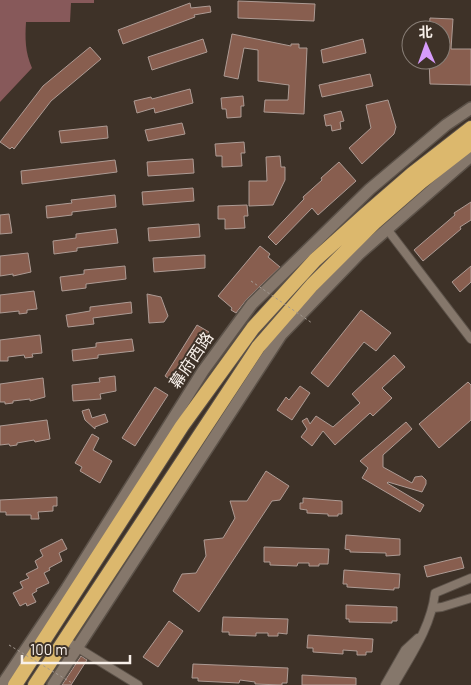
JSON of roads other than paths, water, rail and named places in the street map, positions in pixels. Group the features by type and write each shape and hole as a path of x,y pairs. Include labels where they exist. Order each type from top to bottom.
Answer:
{"highway":[{"name":"幕府西路","path":"15,685 182,426 253,328 315,260 412,174 471,128"},
{"path":"35,685 258,347 312,286 374,223 420,182 471,144"}],"main road":[{"name":"幕府西路","path":"2,685 66,588 203,371 252,304 370,189 446,125 471,108"},
{"path":"53,685 280,334 360,253 471,156"}],"street":[{"path":"387,229 471,339"},
{"path":"394,685 425,631 433,608 435,593 471,578"},
{"path":"433,608 471,598"},
{"path":"385,685 405,650 425,631"},
{"path":"64,640 138,685"}]}
